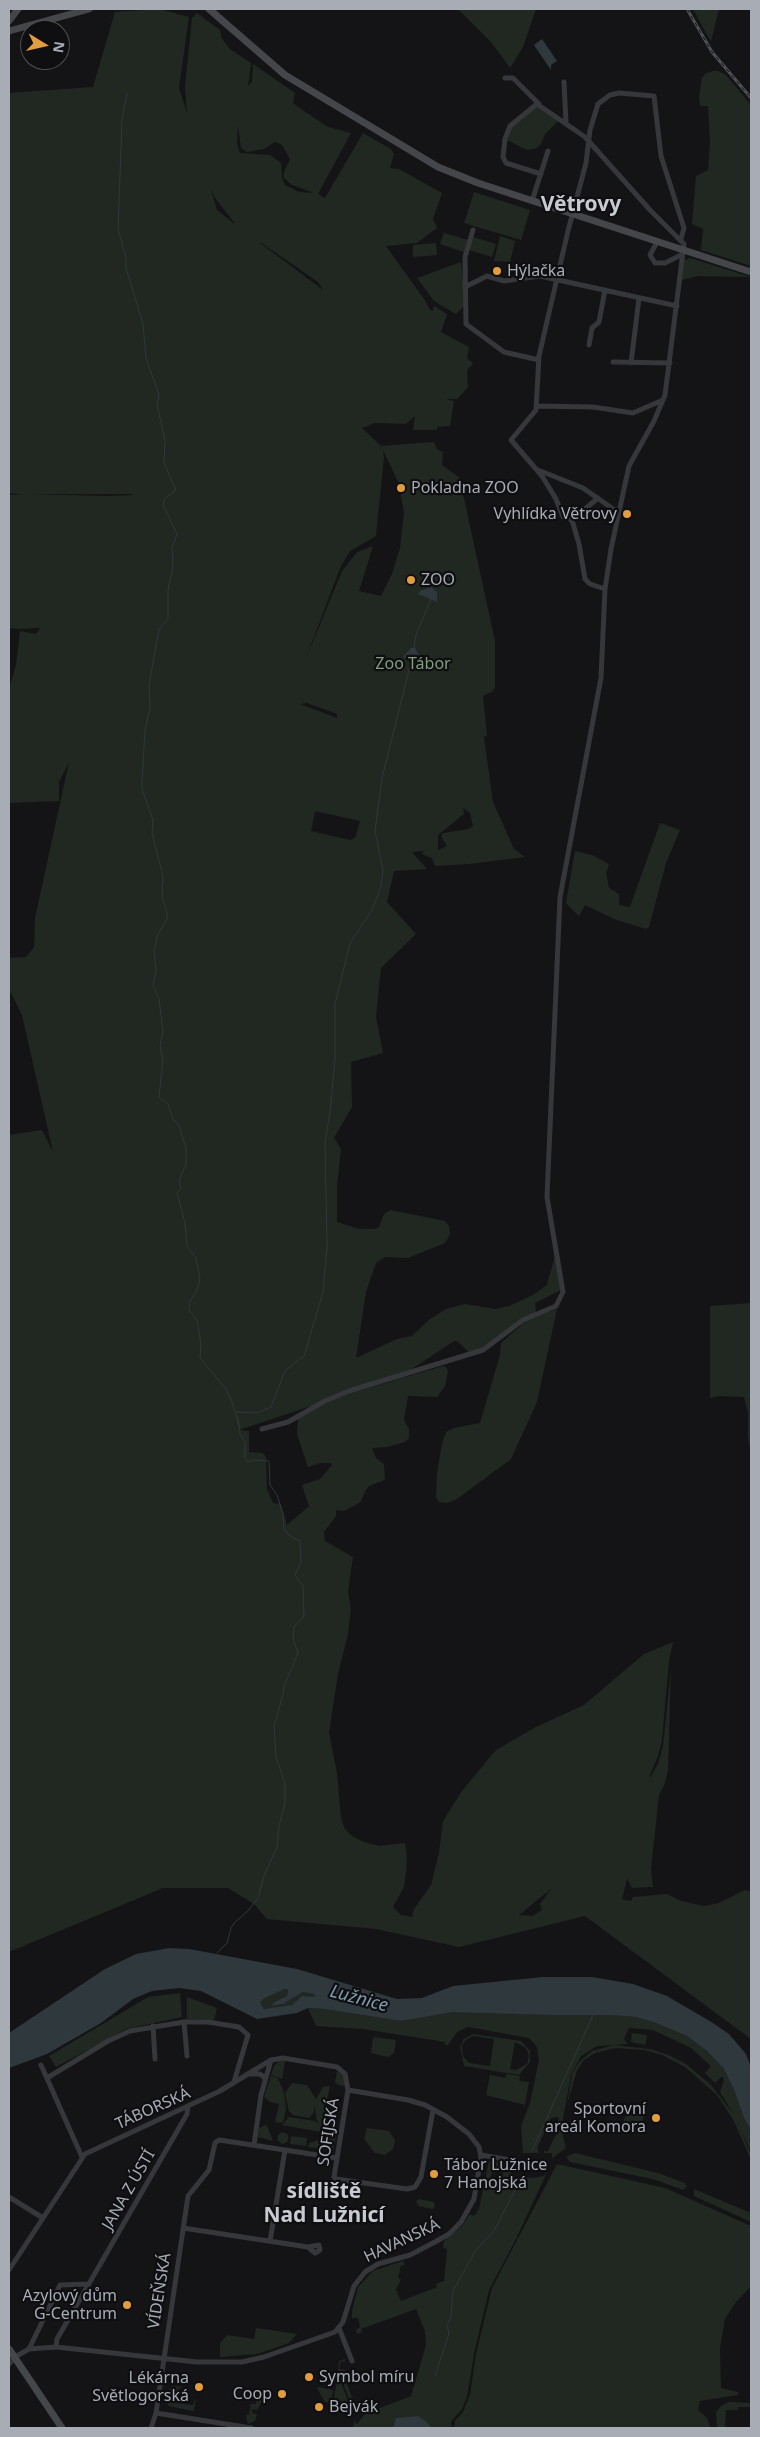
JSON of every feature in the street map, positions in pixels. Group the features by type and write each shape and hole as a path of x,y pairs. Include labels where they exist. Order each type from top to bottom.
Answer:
{"street":[{"path":"9,22 18,9"},
{"path":"9,31 89,9"},
{"path":"209,9 268,62 304,88 438,167 478,183 657,242 682,253 751,272"},
{"path":"262,1429 288,1422 338,1395 483,1350 523,1320 553,1308 561,1300 563,1286 547,1197 560,903 600,678 604,589 629,466 654,421 663,400 670,363 684,244 650,210 589,141 540,105 513,78 506,78"},
{"path":"564,82 566,123"},
{"path":"572,520 563,517 556,500 537,470 511,440 533,415 537,406 539,360 572,214 588,154 596,109 604,98 619,93 654,96 661,156 684,228 681,240"},
{"path":"540,105 535,104 510,126 505,139 503,157 506,163 541,174"},
{"path":"532,200 548,151"},
{"path":"473,230 465,257 466,324 504,352 539,360"},
{"path":"657,242 650,255 656,263 665,263 682,253"},
{"path":"465,287 487,276 504,281 540,276 677,306"},
{"path":"590,345 592,328 599,322 605,290"},
{"path":"631,363 639,298"},
{"path":"613,362 670,363"},
{"path":"537,406 593,407 632,413 663,400"},
{"path":"537,470 576,484 619,513"},
{"path":"572,520 598,498"},
{"path":"572,520 579,544 585,578 590,584 604,589"},
{"path":"184,2022 187,2056"},
{"path":"47,2078 114,2038 130,2031 184,2022 208,2022 239,2027 246,2032 248,2040 234,2082"},
{"path":"153,2026 155,2059"},
{"path":"337,2158 254,2145 265,2078 271,2060 283,2058 340,2068 346,2076 348,2090 408,2100 434,2110 459,2126 473,2138 481,2155 516,2161"},
{"name":"TÁBORSKÁ","path":"9,2270 82,2157 91,2150 188,2107 271,2060"},
{"path":"41,2065 82,2157"},
{"path":"248,2074 260,2074 265,2078"},
{"name":"SOFIJSKÁ","path":"348,2090 335,2178 407,2189 415,2187 420,2180 434,2110"},
{"name":"JANA Z ÚSTÍ","path":"56,2347 57,2339 187,2114 188,2107"},
{"name":"VÍDEŇSKÁ","path":"152,2428 156,2413 189,2193 208,2172 215,2143 221,2140 254,2145"},
{"path":"270,2241 285,2150"},
{"name":"HAVANSKÁ","path":"339,2328 345,2318 354,2286 365,2272 378,2264 410,2255 430,2245 449,2234 461,2222 474,2198 481,2155"},
{"path":"9,2197 43,2218"},
{"path":"183,2228 308,2247"},
{"path":"29,2349 60,2285 88,2284"},
{"path":"9,2364 15,2357 29,2349 56,2347 212,2363 248,2361 327,2335 339,2328 352,2361"},
{"path":"9,2349 62,2428"},
{"path":"156,2413 251,2428"}],"green space":[{"name":"Zoo Tábor","path":"159,9 189,17 179,88 187,113 185,87 192,18 197,13 220,30 222,39 230,49 251,63 248,86 252,82 253,64 295,93 293,103 298,107 328,127 351,133 318,194 325,198 363,133 391,149 394,154 390,168 399,169 442,193 433,219 437,228 417,243 386,246 430,310 433,311 434,306 447,314 441,332 469,347 467,358 473,363 467,371 468,387 457,399 446,399 454,401 450,426 438,427 436,430 413,430 415,416 406,424 375,423 362,428 381,446 434,442 437,449 443,452 442,465 460,478 456,485 462,489 495,641 495,687 493,691 483,696 487,736 481,737 484,737 493,802 514,849 525,857 435,866 432,858 422,854 424,851 412,852 427,869 394,871 387,902 416,934 381,968 376,1017 383,1053 351,1062 352,1107 334,1138 341,1149 337,1186 337,1222 359,1229 375,1229 379,1227 384,1214 390,1210 445,1221 449,1226 450,1234 445,1243 408,1258 385,1257 376,1263 366,1292 356,1358 397,1339 412,1336 430,1319 446,1309 465,1304 495,1309 509,1306 533,1295 547,1285 555,1256 561,1290 535,1303 536,1313 487,1347 471,1354 457,1341 454,1341 409,1371 355,1392 443,1366 448,1371 445,1386 437,1397 408,1396 404,1420 409,1429 409,1438 405,1442 387,1447 372,1448 376,1458 384,1464 385,1480 369,1486 361,1502 344,1511 336,1510 336,1516 324,1532 325,1541 353,1557 348,1592 351,1609 348,1634 338,1674 329,1733 337,1773 341,1818 345,1829 352,1836 364,1842 379,1846 405,1843 407,1858 404,1887 393,1907 401,1915 412,1917 414,1909 431,1885 439,1853 443,1821 462,1791 496,1750 536,1727 584,1705 644,1654 673,1642 669,1661 662,1740 650,1775 650,1778 658,1764 663,1746 671,1668 668,1770 665,1783 659,1795 651,1869 653,1887 632,1888 627,1879 622,1899 631,1901 633,1897 667,1894 681,1901 704,1906 719,1903 745,1890 751,1892 751,2039 585,1916 459,1947 376,1929 267,1919 254,1904 228,1888 163,1888 9,1952 9,1135 42,1130 53,1152 22,1015 9,989 9,958 26,957 34,947 35,918 69,762 59,782 59,801 9,803 9,689 16,665 20,631 36,634 40,628 9,628 9,495 22,495 9,493 9,93 93,87 115,12","holes":["238,125 241,148 247,152 264,149 275,142 282,145 290,159 284,172 284,178 292,185 314,193 299,192 285,185 282,178 281,163 270,155 240,153 237,144","211,189 215,198 236,225 217,210","260,242 318,282 323,290 260,243","383,450 399,484 404,513 400,548 392,574 381,596 359,591 373,546 357,552 342,571 304,663 341,566 350,551 376,536 384,457","27,494 132,494 106,496","307,703 337,714 337,718 300,704","463,808 470,813 473,826 469,829 443,833 441,836 447,846 438,850 438,835 464,814","315,811 360,821 355,838 350,840 311,831","335,1398 298,1419 297,1434 308,1467 320,1463 331,1463 332,1465 320,1479 302,1485 309,1506 287,1525 281,1504 273,1503 267,1489 266,1457 263,1453 249,1452 249,1431 239,1430","552,1888 540,1904 542,1910 532,1916 519,1915"]},
{"path":"458,9 536,9 523,47 510,68 491,42"},
{"path":"693,9 719,9 711,41 707,35"},
{"path":"713,71 726,75 751,105 751,266 701,250 703,229 692,224 696,176 708,170 710,143 708,106 700,106 699,97 702,78 706,73"},
{"path":"535,104 560,119 545,134 537,148 527,150 505,139 507,131"},
{"path":"474,192 530,210 521,240 464,223"},
{"path":"444,233 468,240 464,252 440,244"},
{"path":"500,236 515,241 510,262 494,261"},
{"path":"473,237 496,244 492,257 469,250"},
{"path":"436,243 437,255 413,257 413,245"},
{"path":"690,258 751,277 698,276 682,280 683,261"},
{"path":"461,262 466,304 456,314 434,301 417,278"},
{"path":"660,823 680,830 666,863 649,927 646,929 614,919 585,905 579,916 566,903 575,851 592,855 609,864 606,873 609,888 619,894 619,905 630,907"},
{"path":"751,1303 751,1453 748,1438 748,1413 744,1397 720,1396 710,1398 710,1306"},
{"path":"557,1309 537,1402 511,1459 457,1499 447,1503 439,1502 436,1498 437,1473 446,1432 454,1428 480,1423 500,1355 501,1343 528,1319"},
{"path":"285,1989 288,1990 287,1996 274,2002 273,2006 283,2004 303,1992 314,1994 315,1997 285,2007 264,2009 260,2002"},
{"path":"180,1993 182,2017 126,2029 56,2067 49,2056 148,1997"},
{"path":"187,1997 217,2008 214,2020 187,2019"},
{"path":"308,2008 401,2021 454,2012 490,2012 552,2015 594,2013 636,2017 656,2023 687,2036 707,2051 724,2069 744,2118 751,2130 751,2152 740,2128 751,2155 751,2160 734,2121 717,2095 685,2067 662,2055 644,2050 615,2048 595,2053 584,2060 577,2070 567,2105 572,2074 579,2062 592,2051 614,2045 597,2046 581,2056 571,2075 561,2129 566,2148 552,2158 552,2153 544,2153 544,2151 548,2151 558,2130 555,2129 559,2118 557,2117 551,2118 538,2146 538,2153 523,2153 521,2126 530,2103 539,2060 537,2047 529,2038 468,2027 457,2032 448,2045 445,2045 445,2042 363,2029 316,2026","holes":["629,2028 653,2030 691,2048 711,2066 705,2073 715,2083 722,2076 724,2080 720,2092 734,2115 711,2085 686,2064 669,2055 650,2049 614,2045 628,2044 624,2039"]},
{"path":"632,2033 647,2035 645,2045 631,2042"},
{"path":"473,2034 521,2041 530,2051 530,2062 519,2075 464,2066 460,2047 464,2039","holes":["473,2036 494,2039 490,2066 469,2063 463,2056 462,2045","515,2042 525,2047 529,2055 527,2064 516,2070 510,2069"]},
{"path":"373,2037 396,2040 394,2053 388,2057 371,2053"},
{"path":"279,2061 285,2061 282,2079 271,2075 274,2066"},
{"path":"337,2071 343,2076 345,2086 338,2085 335,2082"},
{"path":"506,2074 520,2076 519,2081 529,2082 525,2105 486,2095 490,2075 505,2078"},
{"path":"271,2076 278,2078 284,2093 286,2108 283,2123 275,2122 279,2104 270,2102 264,2097"},
{"path":"292,2083 307,2085 316,2099 323,2087 330,2086 323,2132 316,2118 315,2105 314,2112 309,2118 293,2115 289,2111 285,2093"},
{"path":"638,2111 644,2115 640,2128 641,2133 639,2134 623,2127 622,2123 627,2114"},
{"path":"289,2117 315,2121 320,2125 321,2132 282,2125"},
{"path":"266,2125 273,2141 258,2137 259,2128"},
{"path":"367,2128 389,2131 395,2140 393,2149 385,2155 375,2153 364,2139"},
{"path":"283,2132 289,2138 283,2144 277,2138"},
{"path":"336,2135 333,2151 332,2151 324,2139"},
{"path":"291,2136 307,2138 306,2146 290,2144"},
{"path":"323,2139 330,2150 308,2147 309,2143"},
{"path":"575,2153 658,2173 685,2183 687,2187 683,2190 653,2179 570,2162 566,2157"},
{"path":"489,2161 499,2162 498,2169 493,2170 490,2179 491,2182 498,2186 502,2182 503,2169 512,2171 503,2191 512,2177 533,2178 544,2176 549,2168 516,2239 489,2290 474,2354 467,2397 462,2409 451,2422 451,2428 432,2428 422,2420 394,2424 393,2428 353,2428 354,2421 357,2424 365,2414 411,2396 426,2345 425,2331 416,2309 361,2329 362,2332 357,2334 356,2330 360,2327 358,2318 352,2318 352,2311 358,2287 373,2271 403,2261 405,2265 401,2265 398,2278 401,2279 396,2290 401,2301 437,2287 436,2284 444,2281 447,2249 443,2248 444,2241 462,2226 470,2214 474,2216 479,2209"},
{"path":"557,2164 665,2188 751,2226 751,2286 736,2302 725,2319 720,2348 721,2388 738,2392 738,2395 700,2401 698,2410 707,2418 710,2427 454,2428 455,2421 463,2412 470,2395 476,2354 492,2288"},
{"path":"694,2189 751,2213 751,2222 694,2196"},
{"path":"419,2199 434,2202 435,2206 433,2209 418,2206 416,2201"},
{"path":"256,2328 297,2334 289,2343 257,2354 220,2357 220,2343 227,2335 254,2339"},
{"path":"345,2359 345,2362 341,2361 339,2369 346,2370 345,2379 356,2407 361,2412 352,2407 338,2369 339,2361"},
{"path":"338,2375 349,2403 348,2405 333,2402"},
{"path":"173,2386 184,2387 179,2388 177,2403 193,2405 196,2397 194,2411 168,2406 169,2389"},
{"path":"258,2388 263,2393 262,2401 257,2410 252,2409 252,2413 257,2414 255,2421 248,2424 246,2415 249,2415 251,2404 256,2404"},
{"path":"317,2388 333,2390 331,2402 325,2402"},
{"path":"729,2402 751,2403 751,2407 738,2407 738,2410 726,2410 725,2428 717,2428 716,2412 721,2406"}],"water":[{"path":"542,39 557,61 551,65 551,70 534,45"},
{"path":"431,587 437,592 437,602 418,594 420,591"},
{"path":"411,648 415,648 420,662 403,657"},
{"name":"Lužnice","path":"169,1948 189,1949 297,1969 397,1999 422,1998 453,1986 543,1977 592,1977 633,1984 667,1996 713,2023 729,2034 746,2054 751,2067 751,2130 744,2118 724,2069 707,2051 687,2036 636,2017 454,2012 401,2021 308,2008 297,2013 257,2019 201,1991 179,1988 152,1991 133,1999 101,2023 47,2054 9,2068 9,2033 105,1969 136,1954","holes":["285,1989 288,1990 287,1996 274,2002 272,2006 283,2004 303,1992 314,1994 315,1997 302,1996 292,2005 264,2009 260,2002 265,1998"]},
{"path":"418,2416 432,2428 393,2428 396,2418"}],"waterway":[{"path":"127,93 122,120 118,229 126,257 126,268 143,324 146,358 159,395 157,405 165,440 164,463 176,490 165,498 163,505 177,534 172,548 173,566 168,590 168,619 159,629 149,685 150,708 145,730 142,781 142,789 153,820 152,833 163,877 162,896 167,913 167,920 158,934 154,950 156,971 153,985 159,999 163,1031 160,1046 163,1059 159,1097 168,1104 173,1119 179,1126 186,1148 186,1164 179,1181 181,1188 177,1193 185,1223 187,1246 196,1258 200,1279 196,1292 190,1301 189,1310 197,1320 201,1344 200,1358 225,1388 232,1402 240,1434 245,1442 245,1458 248,1462 255,1460 269,1461 270,1485 277,1495 283,1514 284,1530 290,1536 300,1541 301,1562 295,1575 303,1586 304,1616 294,1627 293,1639 298,1653 284,1686 274,1726 276,1757 285,1784 285,1803 279,1826 277,1847 264,1876 258,1898 247,1912 235,1922 231,1928 227,1943 217,1953"},
{"path":"414,648 416,635 431,599"},
{"path":"236,1412 257,1413 271,1407 285,1371 304,1356 323,1292 327,1247 325,1142 335,1059 335,1004 350,943 372,910 381,886 383,871 375,831 382,778 411,662"},
{"path":"237,1418 239,1427"},
{"path":"532,2151 594,2013"},
{"path":"435,2376 449,2334 447,2325 451,2317 453,2291 476,2250 494,2231 514,2192 523,2179"}],"railway":[{"path":"687,9 712,52 751,98"}],"place":[{"name":"Hýlačka","path":"497,271"},
{"name":"Pokladna ZOO","path":"401,488"},
{"name":"Vyhlídka Větrovy","path":"627,514"},
{"name":"ZOO","path":"411,580"},
{"name":"Sportovní areál Komora","path":"656,2118"},
{"name":"Tábor Lužnice 7 Hanojská","path":"434,2174"},
{"name":"Azylový dům G-Centrum","path":"127,2305"},
{"name":"Symbol míru","path":"309,2377"},
{"name":"Lékárna Světlogorská","path":"199,2387"},
{"name":"Coop","path":"282,2394"},
{"name":"Bejvák","path":"319,2407"}],"district":[{"name":"Větrovy","path":"581,205"},
{"name":"sídliště Nad Lužnicí","path":"324,2204"}]}
